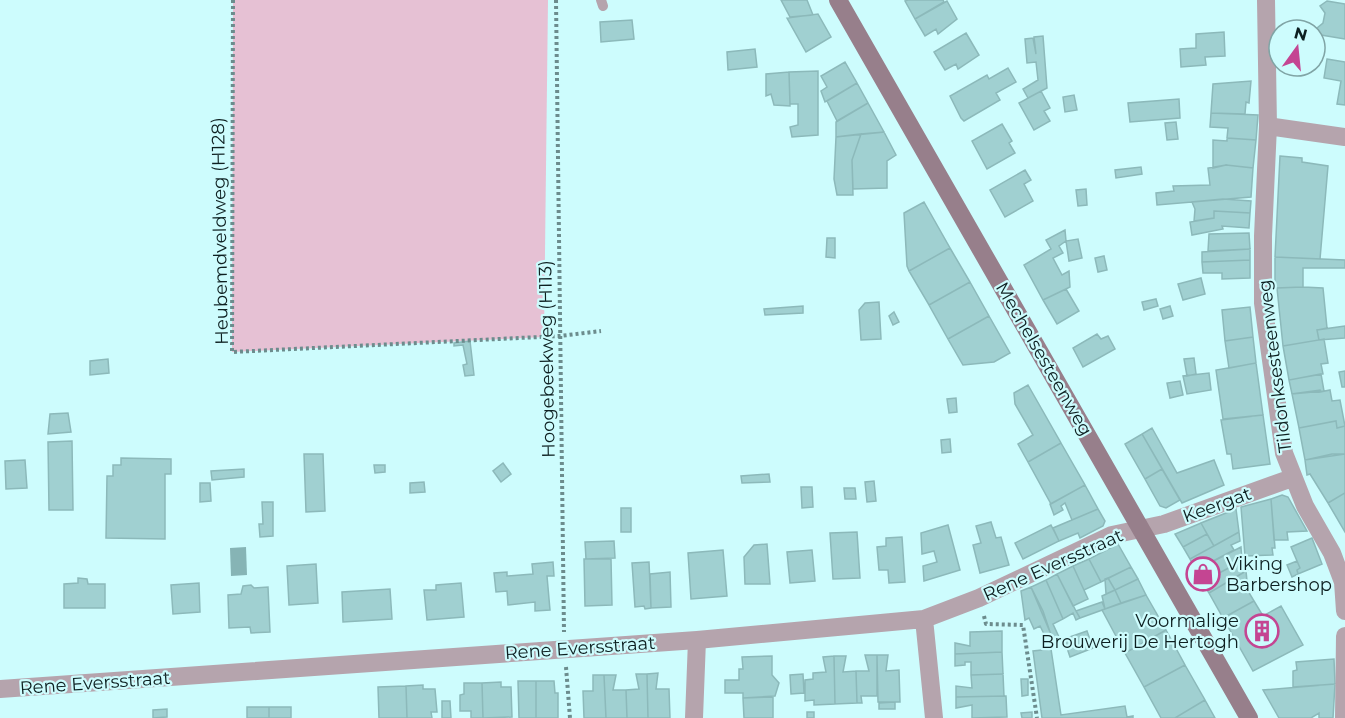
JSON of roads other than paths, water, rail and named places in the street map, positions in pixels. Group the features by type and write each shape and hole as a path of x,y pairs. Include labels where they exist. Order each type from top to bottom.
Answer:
{"street":[{"name":"Mechelsesteenweg","path":"838,0 1249,718"},
{"name":"Tildonksesteenweg","path":"1266,0 1268,126 1263,236 1263,303 1284,453 1305,506 1332,553 1344,582 1345,611"},
{"path":"1268,126 1345,137"},
{"name":"Keergat","path":"1141,528 1171,522 1292,478"},
{"name":"Rene Eversstraat","path":"0,689 698,640 924,619 979,598 1112,535 1141,528"},
{"path":"924,619 934,718"},
{"path":"1344,718 1345,636"},
{"path":"694,718 698,640"}],"water":[{"path":"246,547 247,575 231,576 230,548"}],"place":[{"name":"Viking Barbershop","path":"1203,574"},
{"name":"Voormalige Brouwerij De Hertogh","path":"1262,631"}]}
